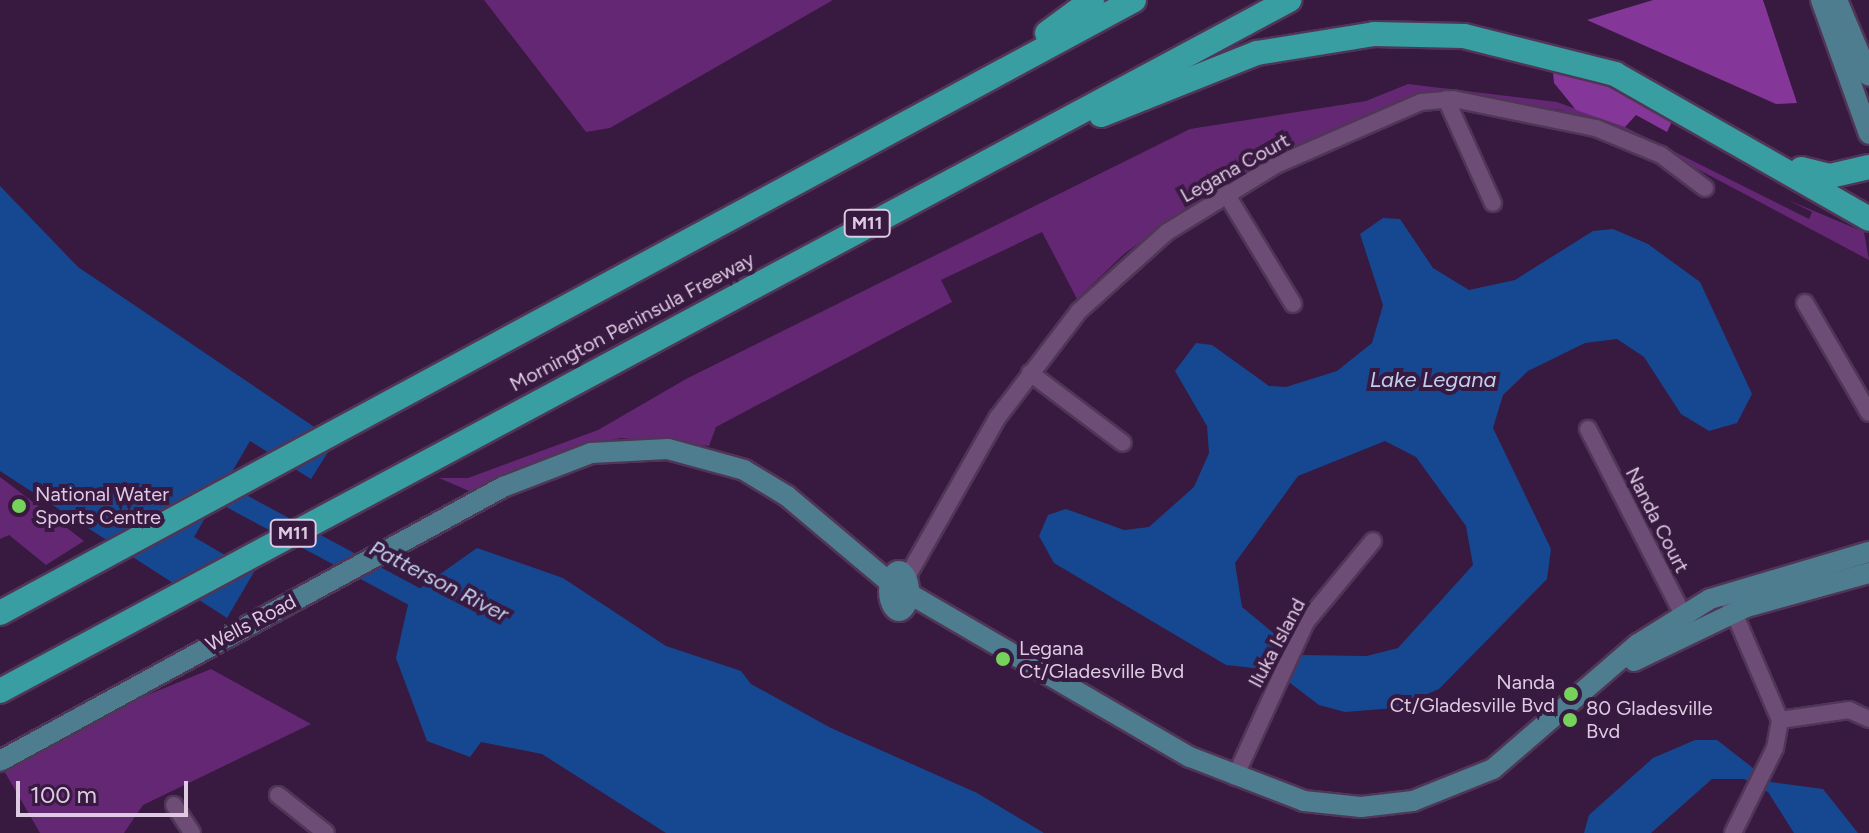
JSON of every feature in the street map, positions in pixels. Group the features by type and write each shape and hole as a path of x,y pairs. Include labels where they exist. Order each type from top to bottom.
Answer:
{"highway":[{"path":"975,86 1092,0"},
{"path":"0,613 1134,0"},
{"name":"Mornington Peninsula Freeway","path":"0,691 986,158 1289,0"},
{"path":"986,158 1257,53 1374,34 1464,36 1615,74 1784,165 1869,219"},
{"path":"1784,165 1830,176 1869,167"}],"main road":[{"path":"1821,0 1869,134"},
{"path":"1837,0 1869,76"},
{"name":"Wells Road","path":"0,761 503,487 591,453 668,449 760,479 867,561 899,578"},
{"path":"899,578 929,601 1235,777 1329,805 1413,801 1493,769 1613,670 1725,593 1869,552"},
{"path":"1686,622 1734,612 1869,573"}],"street":[{"name":"Legana Court","path":"899,578 1030,373 1112,278 1225,192 1375,120 1446,99 1548,113 1596,128 1661,155 1705,188"},
{"path":"1446,99 1493,203"},
{"path":"1225,192 1293,304"},
{"path":"1805,303 1869,413"},
{"path":"1030,373 1123,443"},
{"name":"Nanda Court","path":"1588,429 1686,622"},
{"name":"Iluka Island","path":"1235,777 1291,650 1373,541"},
{"path":"1725,593 1780,720 1759,781 1733,833"},
{"path":"1780,720 1849,710 1869,719"},
{"path":"278,795 326,833"},
{"path":"174,805 192,833"}],"shaded area":[{"path":"484,0 833,0 610,128 586,132"},
{"path":"1653,0 1763,0 1797,103 1776,104 1587,20"},
{"path":"1552,62 1676,113 1667,132 1636,115 1625,127 1576,110 1554,83"},
{"path":"1408,84 1557,102 1623,126 1809,219 1812,212 1788,200 1864,232 1869,260 1635,136 1561,110 1434,93 1331,131 1210,191 1124,254 1077,299 1042,232 941,280 952,302 716,427 709,446 620,438 538,460 474,493 439,478 468,478 598,430 686,379 1190,129 1366,101"},
{"name":"National Water Sports Centre","path":"0,477 84,541 46,565 9,535 0,539"},
{"path":"211,669 311,724 143,805 124,833 40,833 3,769 123,705"}],"water":[{"path":"0,186 78,267 335,441 311,479 250,441 194,537 254,572 227,618 0,471"},
{"name":"Lake Legana","path":"1383,218 1400,219 1433,268 1469,290 1515,280 1593,231 1613,229 1648,244 1700,282 1752,394 1737,423 1709,431 1681,414 1644,357 1617,339 1585,343 1528,371 1503,395 1493,428 1551,549 1547,579 1439,689 1394,708 1345,712 1319,705 1273,670 1226,665 1054,563 1039,536 1048,515 1066,509 1124,530 1149,527 1194,487 1209,453 1207,426 1175,371 1196,343 1212,345 1269,386 1286,387 1337,371 1372,343 1383,305 1360,234","holes":["1385,441 1416,457 1466,526 1473,565 1398,648 1367,656 1300,655 1242,607 1235,563 1298,476"]},
{"path":"477,548 563,578 666,646 741,671 751,684 831,728 977,793 1044,833 666,833 542,754 481,742 470,757 427,741 396,658 407,609 412,594"},
{"path":"1695,740 1717,740 1771,782 1823,789 1858,833 1794,833 1768,792 1744,779 1712,779 1651,833 1584,833 1589,815 1653,758"}],"waterway":[{"name":"Patterson River","path":"210,487 436,608"}],"place":[{"name":"National Water Sports Centre","path":"19,506"},
{"name":"Legana Ct/Gladesville Bvd","path":"1003,659"},
{"name":"Nanda Ct/Gladesville Bvd","path":"1571,694"},
{"name":"80 Gladesville Bvd","path":"1570,720"}]}
